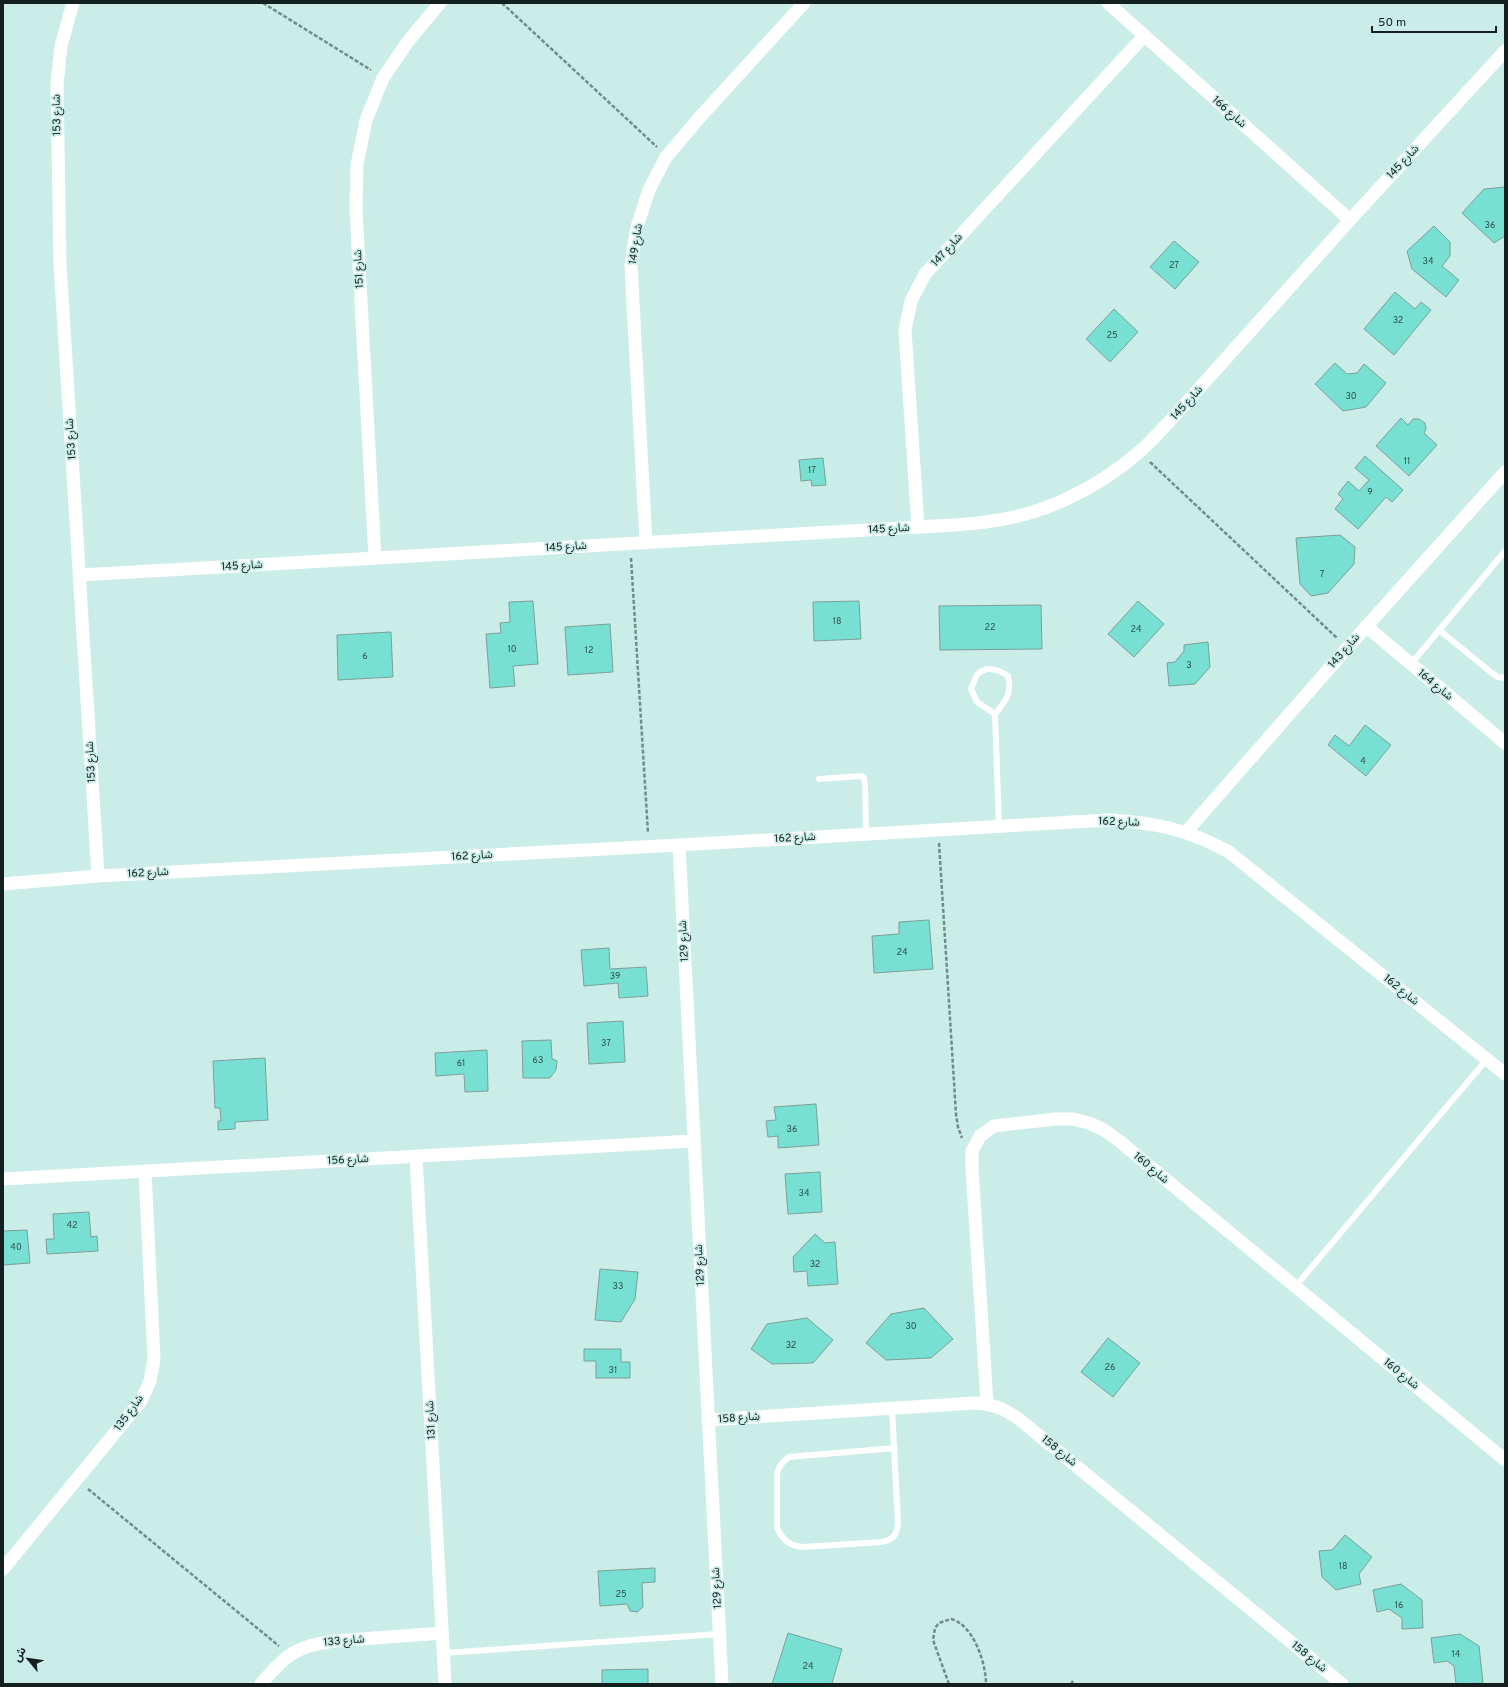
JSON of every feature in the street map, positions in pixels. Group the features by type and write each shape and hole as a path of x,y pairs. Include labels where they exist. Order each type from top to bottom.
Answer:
{"street":[{"name":"شارع 153","path":"74,3 61,46 57,84 60,264 98,876"},
{"name":"شارع 151","path":"375,558 356,210 357,165 366,120 383,78 409,40 440,3"},
{"name":"شارع 149","path":"646,543 631,265 637,227 649,190 666,156 700,116 804,3"},
{"name":"شارع 166","path":"1108,3 1350,220"},
{"name":"شارع 147","path":"918,527 904,330 911,301 924,274 1144,36"},
{"name":"شارع 145","path":"80,575 918,527 986,522 1028,513 1068,498 1105,478 1139,452 1169,422 1505,50"},
{"name":"شارع 143","path":"1186,832 1366,626 1505,472"},
{"name":"شارع 164","path":"1366,626 1505,743"},
{"name":"شارع 162","path":"3,884 98,876 648,847 1108,820 1134,821 1186,832 1208,841 1239,860 1505,1074"},
{"name":"شارع 129","path":"680,845 693,1141 722,1684"},
{"name":"شارع 160","path":"972,1151 980,1136 994,1126 1056,1119 1073,1119 1089,1123 1104,1130 1505,1460"},
{"name":"شارع 156","path":"3,1179 693,1141"},
{"path":"972,1151 987,1403"},
{"name":"شارع 131","path":"416,1156 445,1684"},
{"name":"شارع 135","path":"3,1569 140,1401 150,1381 154,1360 145,1171"},
{"name":"شارع 158","path":"708,1420 975,1403 987,1403 999,1406 1020,1420 1342,1684"},
{"name":"شارع 133","path":"261,1684 278,1664 304,1647 320,1643 442,1633"}],"lane":[{"path":"1411,664 1505,551"},
{"path":"1439,630 1492,673 1498,677 1505,678"},
{"path":"995,714 977,702 971,689 978,674 988,669 1000,670 1008,676 1010,686 1008,698 995,714 999,826"},
{"path":"819,779 861,776 864,778 866,834"},
{"path":"1295,1287 1487,1059"},
{"path":"892,1408 895,1448 898,1523 894,1537 888,1541 881,1542 804,1547 795,1546 787,1542 781,1536 777,1528 777,1474 783,1461 789,1458 895,1448"},
{"path":"443,1653 719,1634"}],"path":[{"path":"263,3 383,78"},
{"path":"502,3 666,156"},
{"path":"1139,452 1348,647"},
{"path":"630,544 648,847"},
{"path":"939,830 956,1114 958,1127 963,1140 972,1151"},
{"path":"76,1480 290,1655"},
{"path":"949,1684 933,1640 939,1623 951,1619 962,1623 979,1651 986,1673 986,1684"}],"building":[{"path":"1505,187 1505,236 1494,243 1462,213 1484,189"},
{"path":"1434,226 1450,242 1450,256 1442,266 1459,280 1446,297 1412,269 1407,251"},
{"path":"1174,241 1199,262 1175,289 1150,267"},
{"path":"1395,292 1415,309 1421,302 1431,310 1394,355 1364,329"},
{"path":"1114,309 1138,332 1110,362 1086,339"},
{"path":"1335,363 1347,374 1357,373 1364,364 1386,383 1366,407 1343,411 1315,384"},
{"path":"1401,418 1408,425 1413,419 1419,419 1425,423 1426,429 1424,433 1437,445 1409,476 1376,446"},
{"path":"1365,456 1403,490 1392,502 1386,497 1358,529 1335,509 1343,499 1338,494 1348,481 1359,491 1369,480 1355,468"},
{"path":"823,458 826,485 812,486 811,480 801,481 799,460"},
{"path":"1340,535 1355,547 1354,564 1328,593 1311,596 1300,584 1296,538"},
{"path":"533,601 538,664 513,666 515,686 490,688 486,634 501,633 500,623 510,622 509,602"},
{"path":"859,601 861,639 814,641 813,602"},
{"path":"1138,601 1164,624 1134,657 1108,634"},
{"path":"1041,605 1042,649 940,650 939,606"},
{"path":"610,624 613,672 568,675 565,627"},
{"path":"391,632 393,677 338,680 337,635"},
{"path":"1208,642 1210,667 1195,684 1169,686 1167,663 1175,662 1184,651 1184,645"},
{"path":"1365,725 1391,745 1366,776 1328,745 1335,735 1349,746"},
{"path":"929,920 933,969 874,973 872,936 899,934 899,922"},
{"path":"609,948 610,969 646,967 648,996 619,998 618,983 584,986 581,950"},
{"path":"623,1021 625,1062 589,1064 587,1023"},
{"path":"551,1040 552,1059 557,1061 556,1070 550,1078 523,1078 522,1041"},
{"path":"487,1050 488,1091 465,1092 464,1074 436,1076 435,1053"},
{"path":"265,1058 268,1120 235,1122 235,1129 218,1130 218,1121 221,1121 220,1108 215,1108 213,1061"},
{"path":"816,1104 819,1145 778,1148 778,1136 768,1137 766,1121 776,1120 774,1107"},
{"path":"820,1172 822,1212 788,1214 785,1174"},
{"path":"89,1212 91,1237 97,1236 98,1251 47,1254 46,1239 54,1239 53,1214"},
{"path":"27,1230 30,1263 3,1265 3,1231"},
{"path":"815,1234 825,1243 835,1242 838,1284 808,1286 807,1271 794,1272 793,1257"},
{"path":"600,1269 638,1272 635,1299 621,1322 595,1320"},
{"path":"924,1308 953,1339 931,1358 886,1360 866,1343 891,1314"},
{"path":"807,1318 833,1340 813,1363 772,1364 751,1349 767,1324"},
{"path":"1108,1338 1140,1363 1113,1397 1081,1372"},
{"path":"584,1349 621,1349 621,1362 630,1362 630,1378 596,1378 596,1361 584,1361"},
{"path":"1345,1535 1372,1557 1359,1574 1361,1584 1336,1590 1322,1577 1319,1551 1332,1550"},
{"path":"655,1568 655,1582 642,1583 643,1607 637,1612 630,1611 627,1604 600,1606 598,1571"},
{"path":"1401,1584 1422,1600 1423,1628 1402,1629 1402,1618 1389,1609 1377,1612 1373,1590"},
{"path":"788,1633 842,1649 832,1683 837,1684 772,1684"},
{"path":"1460,1634 1479,1646 1483,1683 1456,1684 1454,1666 1447,1661 1434,1663 1431,1638"},
{"path":"648,1669 648,1684 602,1684 602,1670"}]}
